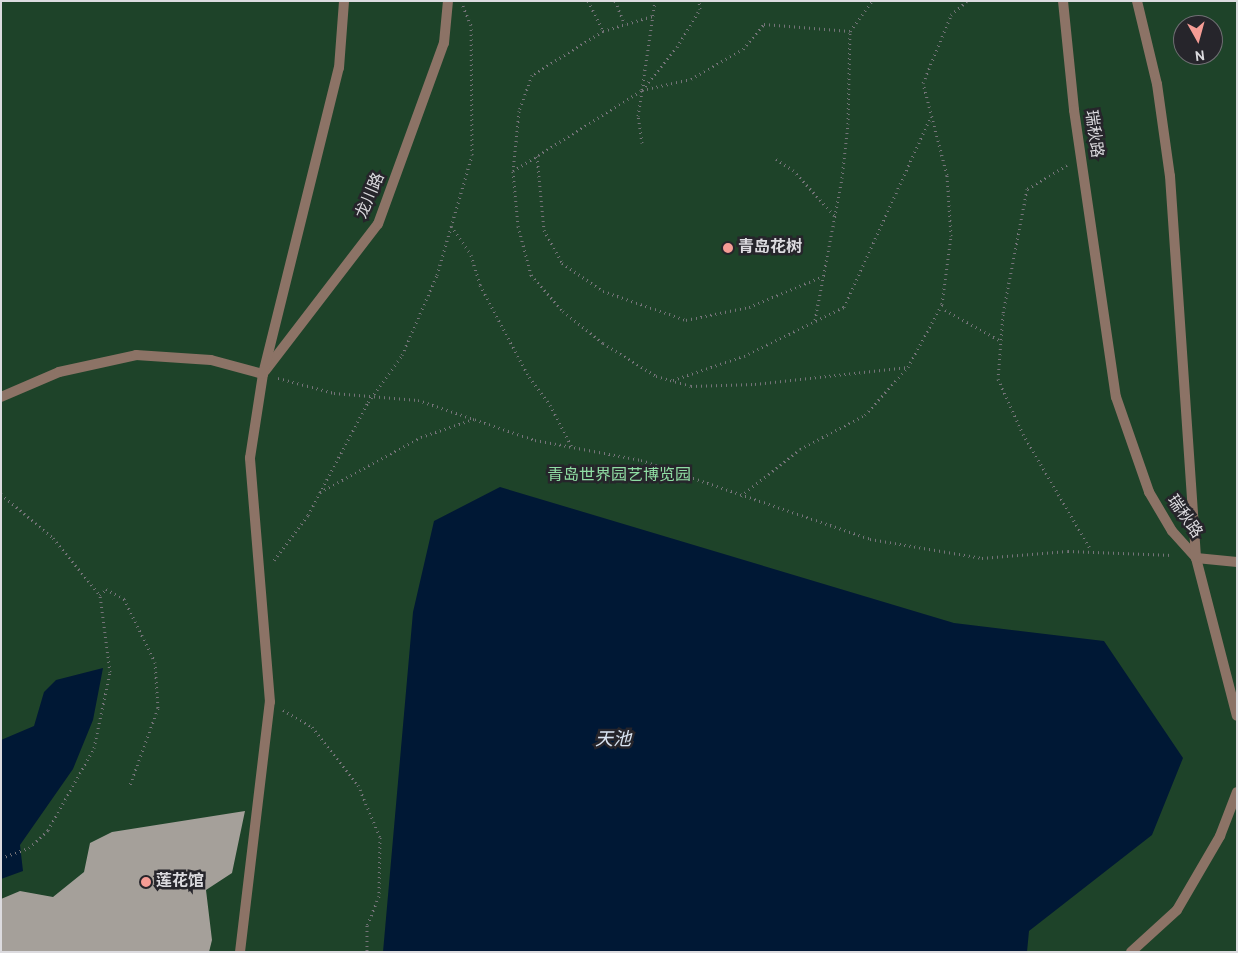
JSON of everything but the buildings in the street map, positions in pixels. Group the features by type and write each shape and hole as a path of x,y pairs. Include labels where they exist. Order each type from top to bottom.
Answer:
{"street":[{"path":"240,952 270,702 258,580 250,458 263,374 339,68 344,1"},
{"name":"龙川路","path":"263,374 378,224 444,43 448,1"},
{"name":"瑞秋路","path":"1063,1 1081,156 1116,398 1149,492 1172,531 1196,558"},
{"name":"瑞秋路","path":"1137,1 1157,84 1170,176 1196,558"},
{"path":"1,397 60,372 136,355 211,360 263,374"},
{"path":"1237,562 1196,558 1237,716"},
{"path":"1131,952 1177,910 1220,836 1237,792"}],"path":[{"path":"258,580 308,515 368,402 402,355 437,275 472,155 471,25 466,6 457,1"},
{"path":"588,1 604,31"},
{"path":"616,1 626,24"},
{"path":"642,143 638,116 655,1"},
{"path":"513,171 642,90 677,48 700,9 699,1"},
{"path":"815,321 848,124 850,31 872,1"},
{"path":"742,496 800,450 865,415 908,367 942,304 951,236 947,176 923,82 951,15 967,1"},
{"path":"652,16 604,31 532,75 519,111 513,171 518,226 531,275 563,311 603,343 656,376 691,386 755,384 908,367"},
{"path":"642,90 691,79 743,49 764,24 850,31"},
{"path":"672,380 744,356 844,307 931,115"},
{"path":"537,156 544,230 562,263 603,291 686,320 749,307 823,276"},
{"path":"1081,156 1027,189 1001,341 998,379 1022,434 1091,550"},
{"path":"776,159 793,170 834,215"},
{"path":"451,226 471,255 480,284 529,377 550,405 572,447"},
{"path":"945,310 1001,341"},
{"path":"263,374 334,393 418,400 535,440 641,460 870,539 982,558 1091,550 1196,558"},
{"path":"320,492 421,437 474,419"},
{"path":"1,494 53,538 100,594 110,672 94,748 48,830 29,848 1,858"},
{"path":"100,594 106,588 124,600 155,662 158,708 130,785"},
{"path":"270,702 312,727 358,785 380,837 379,896 367,925 367,952"}],"green space":[{"name":"青岛世界园艺博览园","path":"1,1 1237,1 1237,952 1,952"}],"water":[{"name":"天池","path":"500,487 954,623 1104,641 1183,758 1152,835 1029,931 1027,952 383,952 413,612 434,521"},
{"path":"103,668 93,720 73,769 20,845 23,871 1,879 1,740 34,726 44,692 56,680"}],"place":[{"name":"青岛花树","path":"728,248"},
{"name":"莲花馆","path":"146,882"}]}
